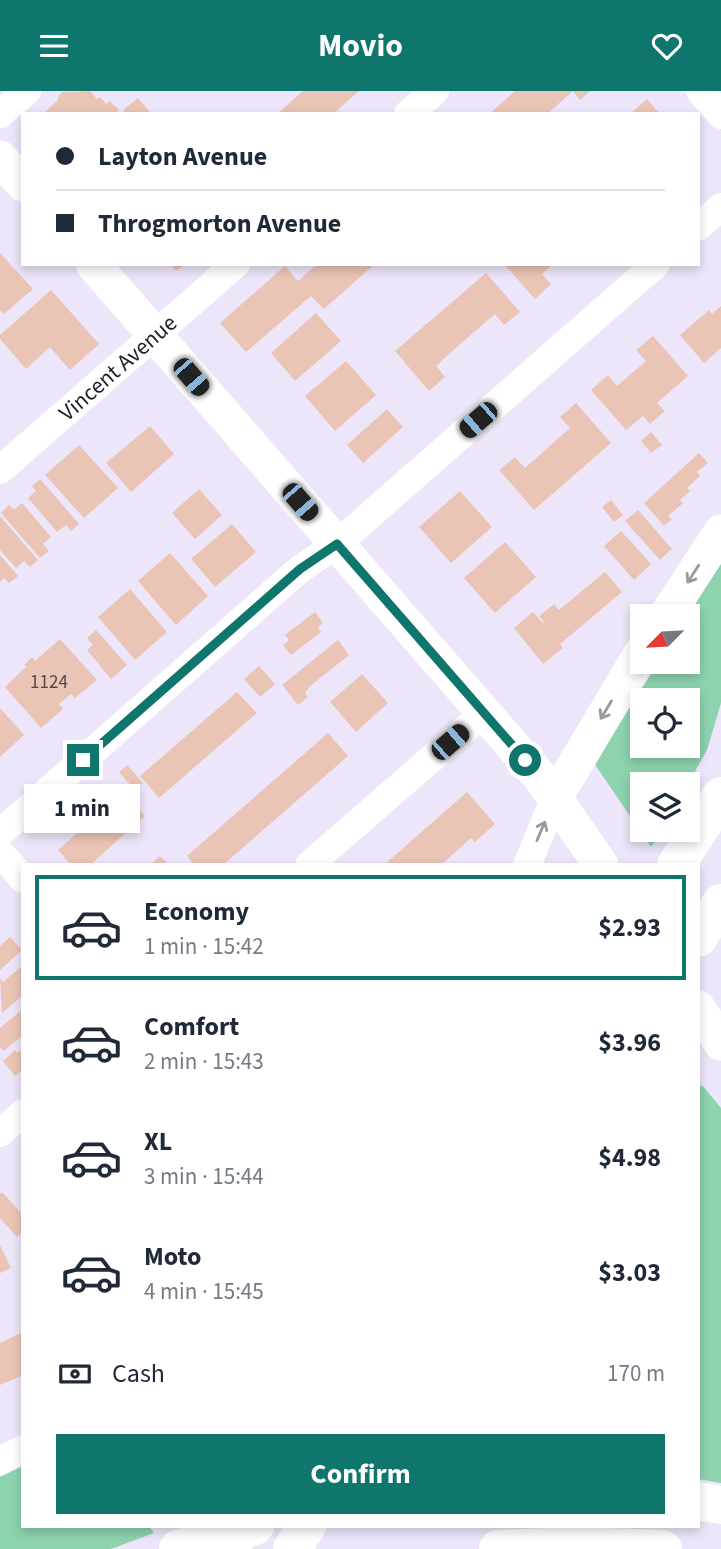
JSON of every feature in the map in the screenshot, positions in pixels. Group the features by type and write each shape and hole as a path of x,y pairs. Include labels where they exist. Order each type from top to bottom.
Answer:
{"main road":[{"path":"677,863 721,796"},
{"path":"700,935 721,903"},
{"path":"700,1501 721,1505"},
{"path":"229,1549 243,1528"},
{"path":"179,1549 248,1528"},
{"path":"292,1549 306,1528"},
{"path":"498,1549 578,1546 663,1549"}],"street":[{"path":"0,114 27,91"},
{"path":"410,112 435,91"},
{"path":"700,91 721,115"},
{"path":"0,158 21,182"},
{"path":"700,225 721,207"},
{"path":"95,266 484,713 555,798 600,863"},
{"name":"Vincent Avenue","path":"0,470 234,266"},
{"path":"0,833 300,569 337,544 654,266"},
{"path":"674,604 721,532"},
{"path":"528,863 555,798 630,672"},
{"path":"311,863 484,713"},
{"path":"0,852 21,877"},
{"path":"700,1012 721,1043"},
{"path":"0,1133 21,1115"},
{"path":"0,1461 21,1450"}],"green space":[{"path":"721,563 721,703 707,750 695,772 630,772 630,816 594,763 630,707 630,758 700,758 700,688 642,688 651,674 700,674 700,604 695,604"},
{"path":"702,1085 721,1108 721,1483 700,1479"},
{"path":"21,1467 21,1528 150,1528 154,1533 111,1549 0,1549 0,1477"}],"building":[{"path":"90,91 97,99 100,97 106,104 110,101 119,110 45,112 63,92"},
{"path":"303,91 359,91 335,112 279,112"},
{"path":"515,91 573,91 549,112 491,112"},
{"path":"573,91 590,91 580,100"},
{"path":"138,98 149,112 124,112 123,110"},
{"path":"647,99 658,112 632,112"},
{"path":"0,253 33,289 4,314 0,310"},
{"path":"285,266 298,281 315,266 373,266 324,309 311,296 246,352 220,323"},
{"path":"506,266 551,266 542,274 551,284 535,299"},
{"path":"486,273 520,312 504,325 495,314 450,353 436,366 445,377 429,391 395,351"},
{"path":"51,290 99,344 70,370 50,347 26,369 0,339 0,335"},
{"path":"721,306 721,348 704,363 680,335 709,310 712,314"},
{"path":"316,313 341,341 295,381 271,353"},
{"path":"653,336 688,376 657,403 665,411 650,424 643,416 626,430 591,390 608,375 617,386 646,361 636,350"},
{"path":"346,361 376,395 335,431 305,396"},
{"path":"576,403 611,443 534,510 499,470 515,457 525,468 570,428 560,417"},
{"path":"387,409 403,427 363,463 347,445"},
{"path":"150,426 174,454 131,492 106,463"},
{"path":"651,432 662,445 651,453 641,441"},
{"path":"79,445 118,488 84,518 45,475"},
{"path":"699,453 708,463 697,472 700,476 687,488 690,491 680,500 683,503 668,516 672,519 664,526 644,503"},
{"path":"40,479 79,524 71,531 66,525 57,532 28,498 36,491 32,486"},
{"path":"199,489 222,515 195,539 172,513"},
{"path":"460,491 492,527 451,563 419,527"},
{"path":"611,500 623,515 614,522 602,507"},
{"path":"22,503 51,537 43,544 49,551 40,558 1,513 9,505 14,510"},
{"path":"638,510 672,549 660,560 625,521"},
{"path":"0,516 38,560 30,567 24,561 16,568 0,550"},
{"path":"232,524 256,552 215,587 191,559"},
{"path":"621,531 651,564 634,580 604,546"},
{"path":"505,542 536,577 495,613 464,578"},
{"path":"170,553 208,596 176,625 138,581"},
{"path":"0,555 18,576 9,583 4,578 0,582"},
{"path":"605,572 622,592 560,644 563,648 543,664 514,628 533,612 543,623 539,616 554,604 559,610"},
{"path":"130,589 167,632 135,660 98,617"},
{"path":"315,612 323,623 318,627 321,632 291,655 283,645 289,640 285,635"},
{"path":"96,630 127,665 111,679 87,650 93,645 87,638"},
{"path":"60,639 97,680 75,698 71,694 59,704 63,709 41,728 5,687 26,667 24,665 32,657 35,661"},
{"path":"338,640 349,655 309,687 305,693 308,697 298,705 282,685"},
{"path":"259,666 275,684 260,697 244,679"},
{"path":"362,674 388,703 356,732 330,702"},
{"path":"237,692 257,713 159,798 140,776"},
{"path":"0,708 24,735 0,757"},
{"path":"328,733 348,756 225,863 192,863 187,856"},
{"path":"127,765 143,783 135,790 119,772"},
{"path":"124,792 145,816 92,863 69,863 58,850"},
{"path":"467,792 495,824 475,842 471,838 443,863 386,863"},
{"path":"160,856 166,862 165,863 152,863"},
{"path":"10,937 21,951 0,970 0,946"},
{"path":"21,967 21,997 2,1013 0,978 3,982"},
{"path":"21,1011 21,1037 4,1051 0,1047 0,1028"},
{"path":"15,1050 17,1053 21,1050 21,1072 15,1076 3,1061"},
{"path":"2,1192 21,1213 21,1234 17,1237 0,1218"},
{"path":"0,1245 11,1268 0,1273"},
{"path":"21,1333 21,1376 0,1385 0,1343"}],"route":[{"path":"83,760 300,569 337,544 525,760"}]}
